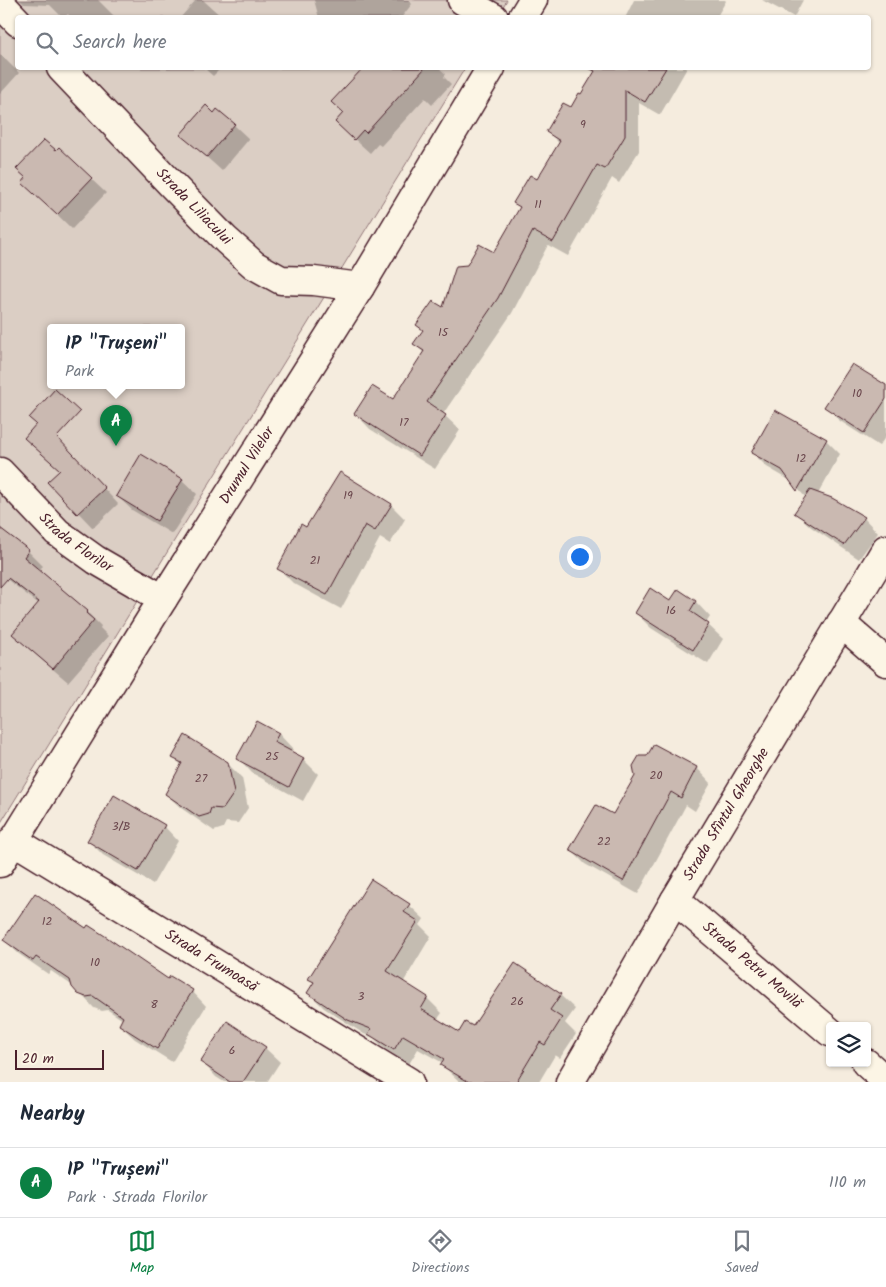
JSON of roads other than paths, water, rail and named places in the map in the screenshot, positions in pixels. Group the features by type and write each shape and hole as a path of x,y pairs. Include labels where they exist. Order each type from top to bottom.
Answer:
{"street":[{"path":"462,0 489,15"},
{"path":"524,15 533,0"},
{"path":"0,3 15,19"},
{"name":"Strada Liliacului","path":"63,70 186,200 254,266 281,280 314,281 360,286"},
{"name":"Drumul Vilelor","path":"7,852 163,599 360,286 490,70"},
{"name":"Strada Florilor","path":"0,472 57,532 96,560 163,599"},
{"name":"Strada Sfîntul Gheorghe","path":"570,1082 675,900 886,549"},
{"path":"841,623 886,662"},
{"name":"Strada Frumoasă","path":"7,852 409,1082"},
{"name":"Strada Petru Movilă","path":"675,900 826,1029"},
{"path":"870,1067 886,1081"}],"place":[{"name":"IP \"Trușeni\"","path":"116,446"}]}
